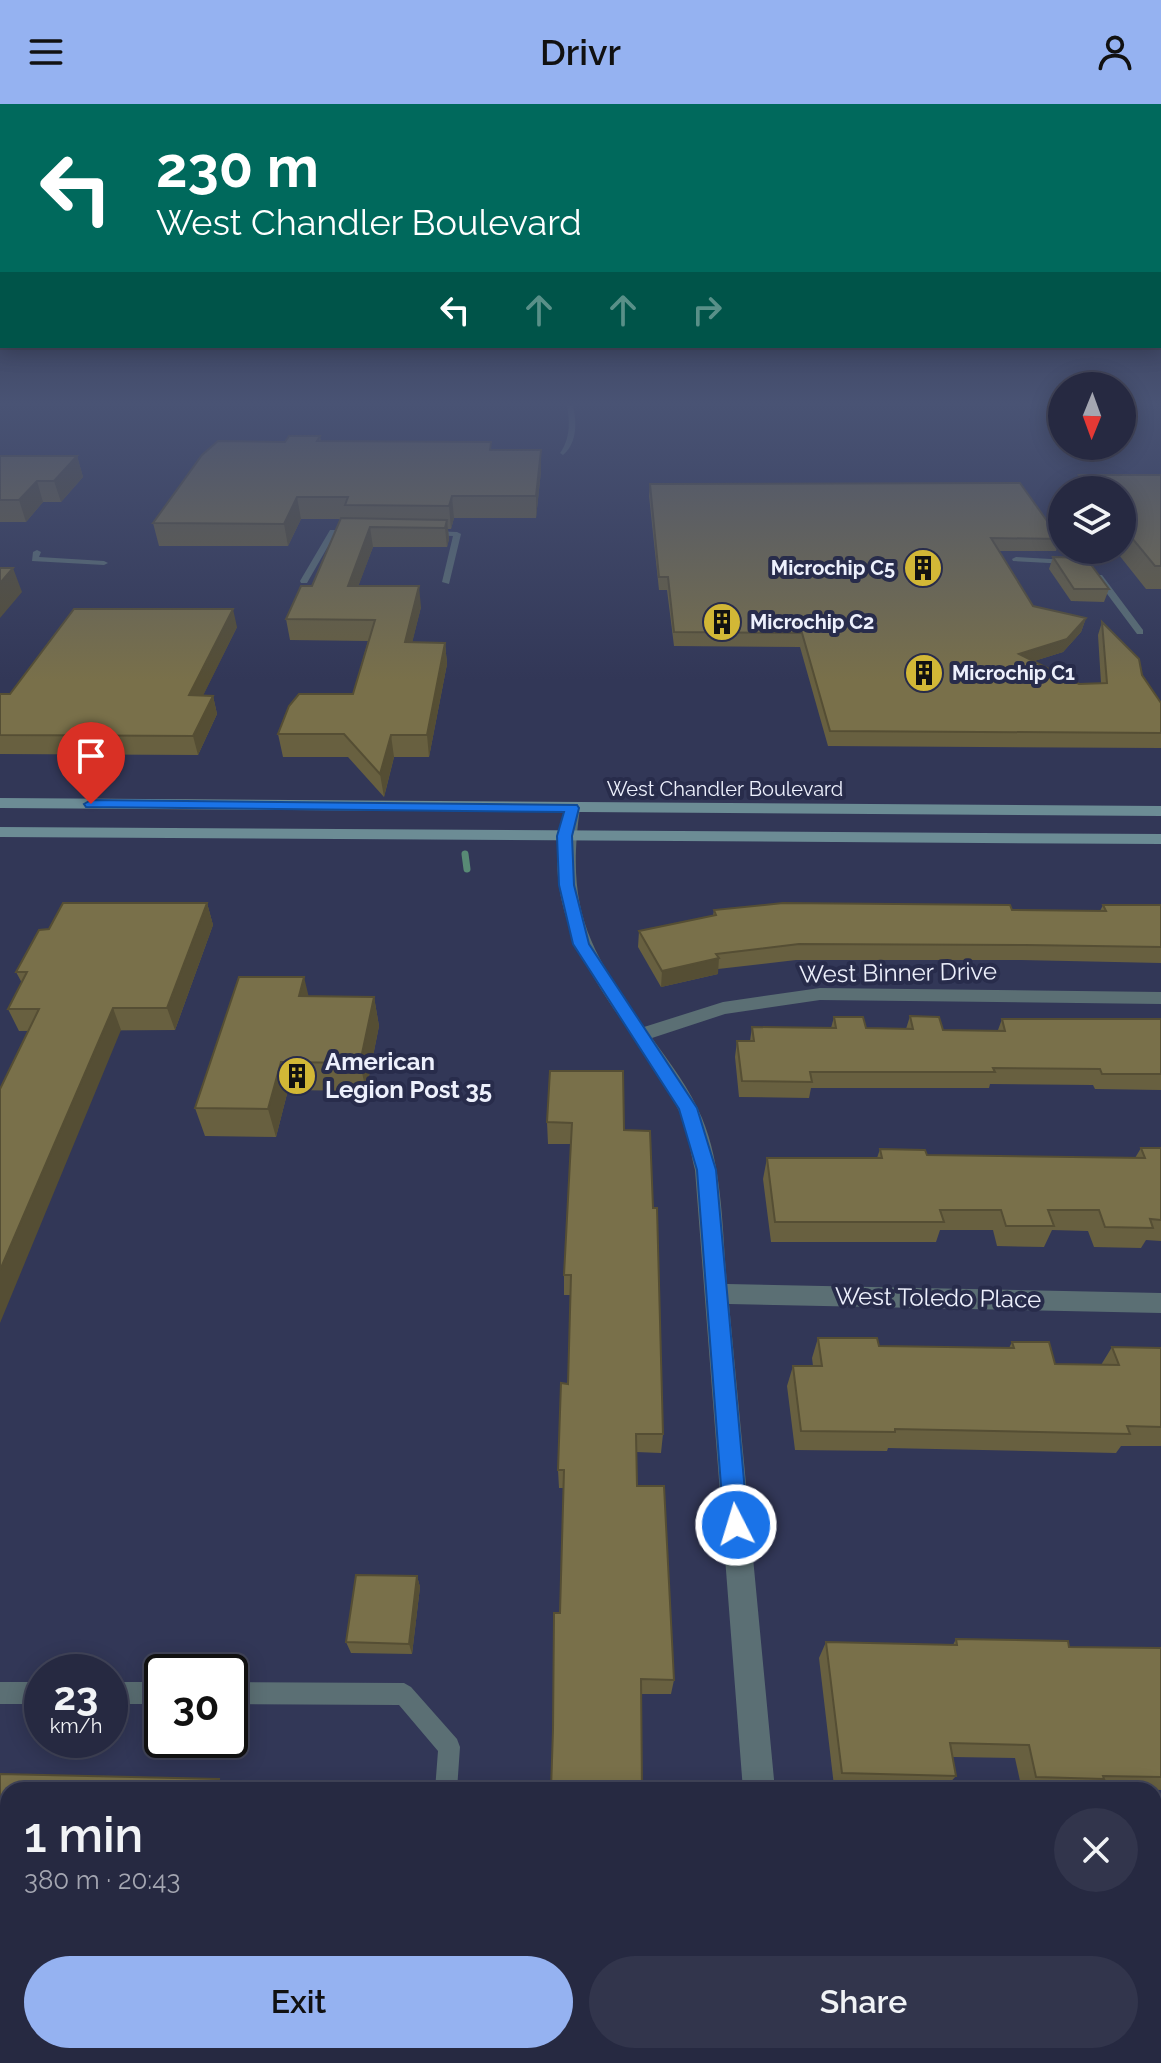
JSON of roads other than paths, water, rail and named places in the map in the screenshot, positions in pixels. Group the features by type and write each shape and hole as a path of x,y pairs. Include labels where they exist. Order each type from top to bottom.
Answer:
{"main road":[{"name":"West Chandler Boulevard","path":"0,803 1161,811"},
{"name":"West Chandler Boulevard","path":"0,832 1161,839"}],"street":[{"path":"572,808 565,836 567,885 581,944 688,1108 706,1170 758,1782"},
{"name":"West Binner Drive","path":"640,1035 723,1008 820,994 1161,998"},
{"name":"West Toledo Place","path":"716,1294 1161,1303"}],"lane":[{"path":"304,581 333,532 359,532"},
{"path":"413,532 457,534 446,582"},
{"path":"37,552 35,559 104,563"},
{"path":"1016,559 1048,561"},
{"path":"1095,572 1140,632"},
{"path":"0,1693 24,1693"},
{"path":"248,1693 404,1694 449,1747 447,1782"}],"waterway":[{"path":"465,854 467,869"}],"place":[{"name":"Microchip C5","path":"923,568"},
{"name":"Microchip C2","path":"722,622"},
{"name":"Microchip C1","path":"924,673"},
{"name":"American Legion Post 35","path":"297,1076"}]}
